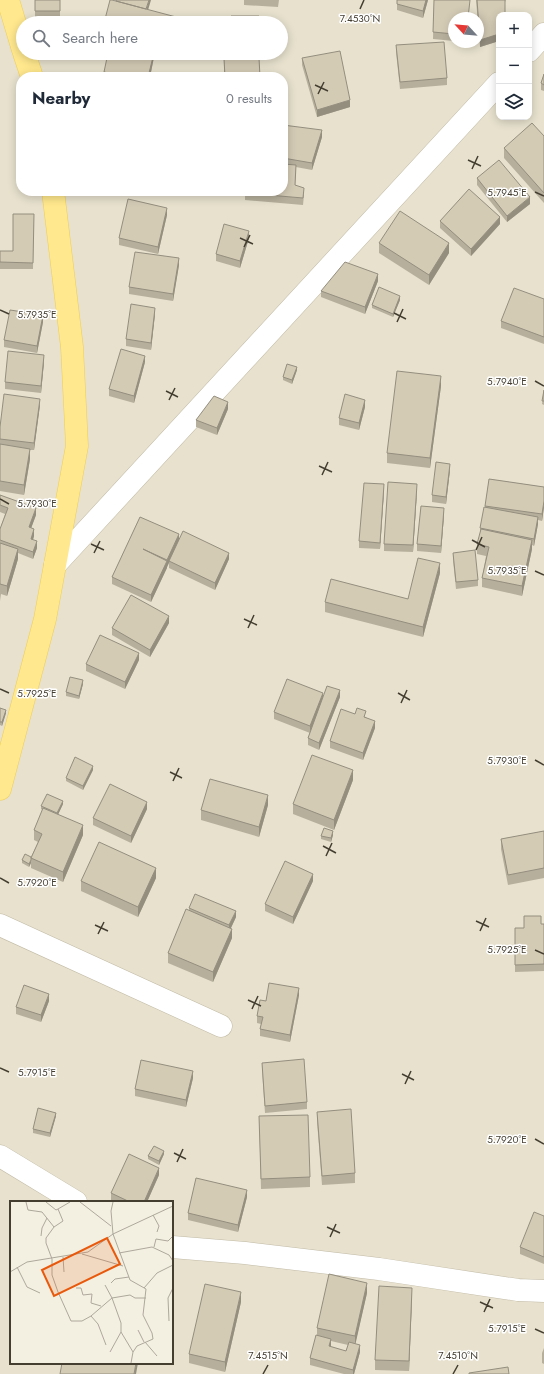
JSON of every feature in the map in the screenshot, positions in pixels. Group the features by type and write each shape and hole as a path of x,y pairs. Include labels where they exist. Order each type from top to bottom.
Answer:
{"main road":[{"path":"8,0 16,27"},
{"path":"26,60 30,72"},
{"path":"0,790 45,619 77,446 72,347 54,196"}],"street":[{"path":"532,48 544,34"},
{"path":"55,565 498,84"},
{"path":"0,925 221,1026"},
{"path":"0,1156 74,1201"},
{"path":"173,1247 253,1254 379,1269 518,1290 544,1291"}],"shaded area":[{"path":"0,0 544,0 544,1374 0,1374"}],"building":[{"path":"35,0 60,0 60,11 35,11"},
{"path":"110,0 112,0 172,16 106,16"},
{"path":"116,0 149,0 146,9"},
{"path":"397,0 426,0 423,11 397,4"},
{"path":"434,0 470,0 469,12 448,12 448,33 433,32"},
{"path":"477,0 505,0 505,12 496,12 496,35 484,39 484,12 478,12"},
{"path":"444,42 447,78 400,82 396,45"},
{"path":"340,51 350,100 317,110 302,58"},
{"path":"107,60 152,60 149,72 104,72"},
{"path":"224,60 259,60 260,72 225,72"},
{"path":"544,74 544,85 541,83"},
{"path":"532,123 544,136 544,193 504,148"},
{"path":"288,126 322,130 312,163 288,159"},
{"path":"499,160 530,197 507,216 477,178"},
{"path":"288,164 296,165 295,185 304,188 303,198 280,196 288,196"},
{"path":"469,189 500,217 471,249 440,221"},
{"path":"128,199 167,208 158,247 119,238"},
{"path":"400,211 449,243 429,275 379,243"},
{"path":"13,214 34,214 33,263 0,262 0,251 13,251"},
{"path":"224,224 249,231 240,261 216,254"},
{"path":"135,252 179,258 173,294 129,287"},
{"path":"345,262 378,274 365,307 321,291"},
{"path":"379,287 400,296 393,314 372,305"},
{"path":"514,288 544,299 544,337 501,321"},
{"path":"131,304 155,308 151,343 126,339"},
{"path":"10,310 43,315 37,346 4,340"},
{"path":"121,349 145,356 134,396 109,389"},
{"path":"8,351 44,355 41,386 5,382"},
{"path":"287,364 297,367 292,380 283,377"},
{"path":"397,371 441,376 430,458 387,453"},
{"path":"544,390 544,401 542,401"},
{"path":"4,394 40,399 34,443 0,439"},
{"path":"345,394 365,400 359,423 339,418"},
{"path":"214,396 228,402 217,428 196,420"},
{"path":"0,444 30,449 24,485 0,481"},
{"path":"436,462 450,464 446,497 432,495"},
{"path":"489,479 544,487 542,514 485,506"},
{"path":"388,482 417,484 413,545 384,544"},
{"path":"364,483 384,484 380,543 359,541"},
{"path":"0,495 36,508 29,527 34,529 31,539 37,541 33,552 0,540 0,529 8,508 0,505"},
{"path":"421,506 444,508 441,546 417,544"},
{"path":"484,507 538,517 534,539 480,528"},
{"path":"140,517 179,534 167,560 143,549 167,561 151,595 112,577"},
{"path":"481,529 532,540 522,586 482,578 489,547 477,544"},
{"path":"183,531 229,553 215,583 169,561"},
{"path":"0,543 18,549 7,586 0,584"},
{"path":"475,550 478,580 456,582 453,553"},
{"path":"418,558 440,563 423,627 325,602 331,579 408,599"},
{"path":"131,595 169,616 150,650 112,628"},
{"path":"100,635 139,653 125,682 86,664"},
{"path":"70,677 83,680 79,696 66,692"},
{"path":"287,679 323,693 310,726 274,712"},
{"path":"327,686 340,690 319,743 308,738"},
{"path":"0,708 6,710 2,722 0,722"},
{"path":"357,708 366,711 364,717 375,721 363,753 330,741 341,709 355,714"},
{"path":"312,755 353,770 334,820 293,804"},
{"path":"75,757 93,766 83,786 66,778"},
{"path":"210,779 268,795 259,827 201,810"},
{"path":"110,784 147,802 131,836 93,818"},
{"path":"47,794 63,801 57,813 41,806"},
{"path":"43,808 83,825 63,872 31,858 42,834 34,830"},
{"path":"324,828 333,831 331,838 321,836"},
{"path":"544,831 544,868 508,875 501,839"},
{"path":"99,842 156,868 138,907 81,881"},
{"path":"25,854 31,857 29,864 22,860"},
{"path":"285,861 313,874 293,917 265,904"},
{"path":"195,894 236,911 229,925 189,908"},
{"path":"186,909 232,929 213,972 168,953"},
{"path":"524,916 541,916 541,924 544,924 544,964 515,965 515,928 524,928"},
{"path":"269,983 299,988 290,1035 260,1029 263,1017 257,1016 260,1000 266,1001"},
{"path":"24,985 49,994 41,1015 16,1007"},
{"path":"304,1059 307,1102 265,1106 262,1063"},
{"path":"141,1060 193,1071 186,1100 135,1089"},
{"path":"38,1108 56,1113 50,1133 33,1129"},
{"path":"351,1109 355,1173 322,1176 317,1112"},
{"path":"308,1115 310,1177 261,1179 259,1116"},
{"path":"154,1146 164,1151 159,1161 148,1156"},
{"path":"129,1154 159,1168 144,1201 128,1201 111,1193"},
{"path":"196,1178 247,1190 238,1225 188,1213"},
{"path":"534,1212 544,1216 544,1257 520,1247"},
{"path":"329,1274 367,1283 355,1336 317,1328"},
{"path":"205,1284 241,1292 225,1362 189,1354"},
{"path":"379,1286 412,1288 409,1361 375,1360"},
{"path":"316,1335 331,1339 329,1346 346,1351 349,1342 360,1345 353,1370 310,1358"},
{"path":"62,1364 136,1364 134,1374 60,1374"},
{"path":"508,1367 509,1374 469,1374 469,1373"}]}
